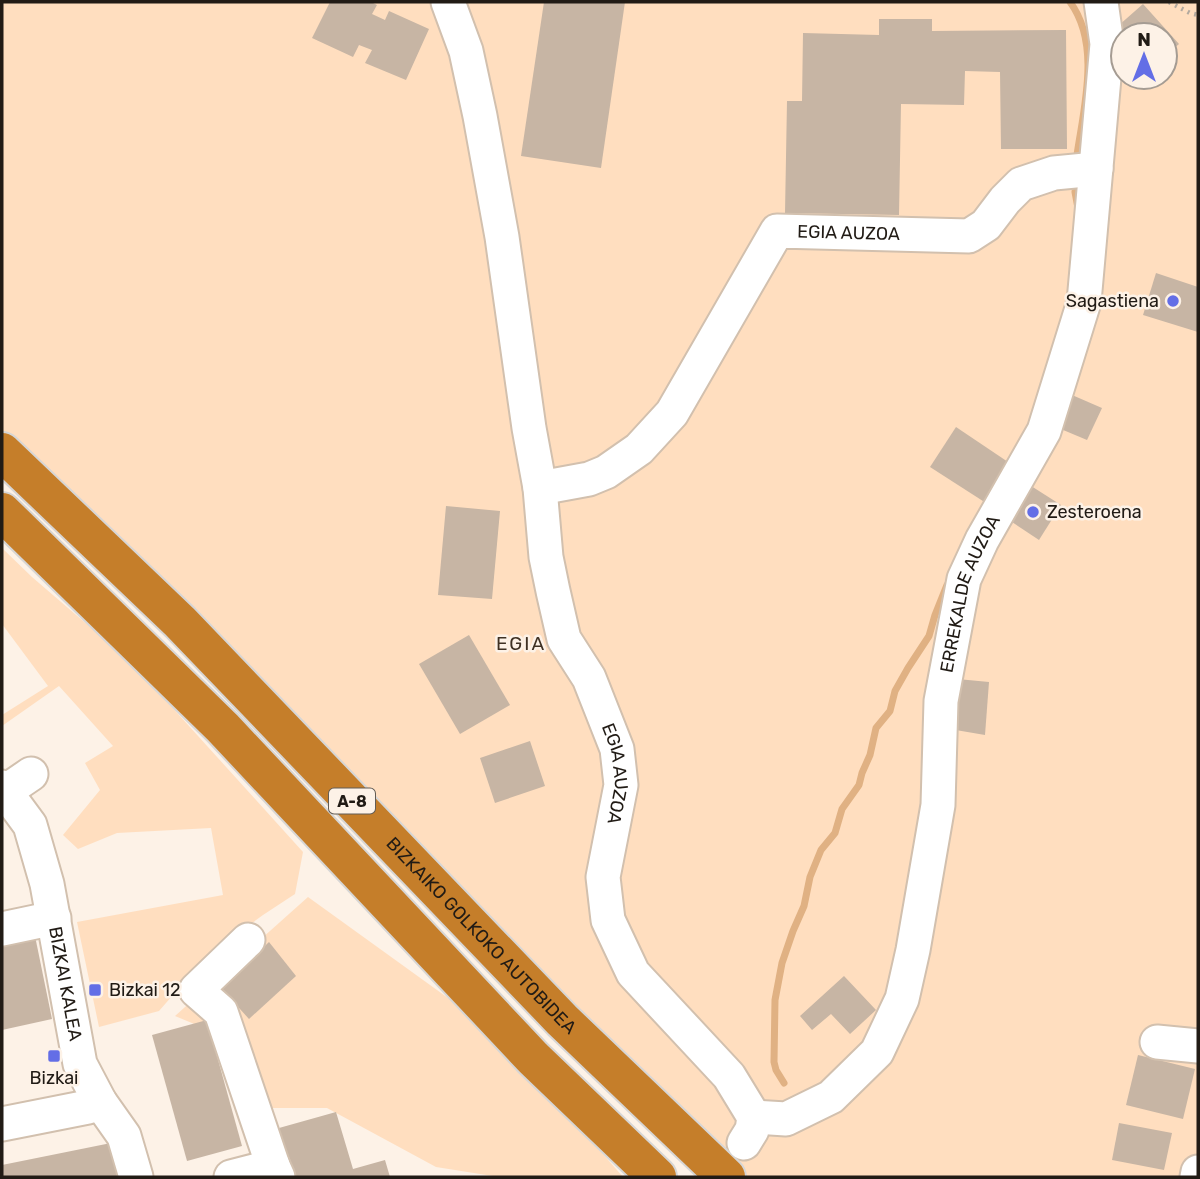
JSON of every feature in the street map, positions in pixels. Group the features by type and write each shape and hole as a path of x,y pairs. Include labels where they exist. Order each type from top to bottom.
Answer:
{"highway":[{"name":"BIZKAIKO GOLKOKO AUTOBIDEA","path":"2,452 180,622 562,1020 726,1177"},
{"name":"A-8","path":"2,512 223,728 533,1058 657,1177"}],"street":[{"name":"EGIA AUZOA","path":"448,2 466,51 502,237 540,488 545,558 564,639 589,678 617,749 621,785 603,877 608,920 633,973 729,1076 749,1130"},
{"name":"ERREKALDE AUZOA","path":"749,1130 786,1119 831,1097 877,1052 902,999 939,805 941,701 964,579 982,540 1044,431 1083,302 1107,44 1101,2"},
{"name":"EGIA AUZOA","path":"540,488 589,479 606,472 639,449 672,413 777,231 969,236 986,225 1021,184 1054,173 1096,169"},
{"name":"BIZKAI KALEA","path":"13,784 30,825 47,884 80,1064 100,1102 124,1136 136,1177"},
{"path":"2,929 54,918"},
{"path":"231,1177 275,1172 222,1012 196,990 248,940"},
{"path":"1157,1042 1198,1046"},
{"path":"2,1124 88,1107 100,1102"},
{"path":"1197,1177 1198,1172"}],"path":[{"path":"1169,2 1198,15"}],"shaded area":[{"path":"2,2 1198,2 1198,1177 728,1177 2,453"},
{"path":"2,548 132,663 303,852 295,894 207,956 159,1011 99,1027 77,922 223,895 211,828 117,833 78,849 63,835 100,790 85,763 113,746 59,686 2,726 2,715 48,686 2,624"},
{"path":"308,897 455,1003 623,1177 499,1177 436,1167 327,1108 270,1108 228,1038 175,1016"}],"building":[{"path":"330,2 371,2 377,5 372,14 385,20 389,11 429,29 406,80 365,63 372,50 359,45 353,57 312,38"},
{"path":"544,2 625,2 601,168 521,156"},
{"path":"1143,4 1158,21 1124,21"},
{"path":"879,19 932,19 932,31 1066,30 1067,149 1001,149 1000,72 965,71 964,105 901,104 899,215 785,213 787,101 802,101 803,33 879,35"},
{"name":"Sagastiena","path":"1156,273 1198,287 1198,332 1143,315"},
{"path":"1072,395 1102,408 1087,440 1056,427"},
{"path":"956,427 1011,464 986,503 930,467"},
{"name":"Zesteroena","path":"1028,484 1061,505 1039,540 1006,518"},
{"path":"446,506 500,511 492,599 438,595"},
{"path":"469,635 510,705 460,734 419,664"},
{"path":"947,678 989,682 985,735 944,728"},
{"path":"530,741 545,786 495,803 480,758"},
{"path":"35,936 52,1019 2,1030 2,943"},
{"path":"269,942 296,976 249,1019 221,988"},
{"path":"844,976 876,1010 850,1034 831,1014 812,1030 800,1016"},
{"path":"207,1020 242,1146 187,1161 152,1035"},
{"path":"1138,1055 1195,1069 1183,1119 1126,1105"},
{"path":"336,1112 353,1169 385,1160 390,1177 293,1177 279,1128"},
{"path":"1119,1123 1172,1133 1164,1170 1112,1160"},
{"path":"111,1143 118,1177 2,1177 2,1165"}],"waterway":[{"path":"1070,2 1079,19 1088,56 1086,97 1077,155"},
{"path":"1075,192 1078,208"},
{"path":"784,1083 774,1062 775,1000 782,963 804,906 810,877 821,850 835,833 842,809 859,785 876,728 890,711 895,691 929,636 947,585"}],"place":[{"name":"Sagastiena","path":"1173,301"},
{"name":"Zesteroena","path":"1033,512"},
{"name":"Bizkai 12","path":"95,990"},
{"name":"Bizkai","path":"54,1056"}],"district":[{"name":"EGIA","path":"521,643"}]}
